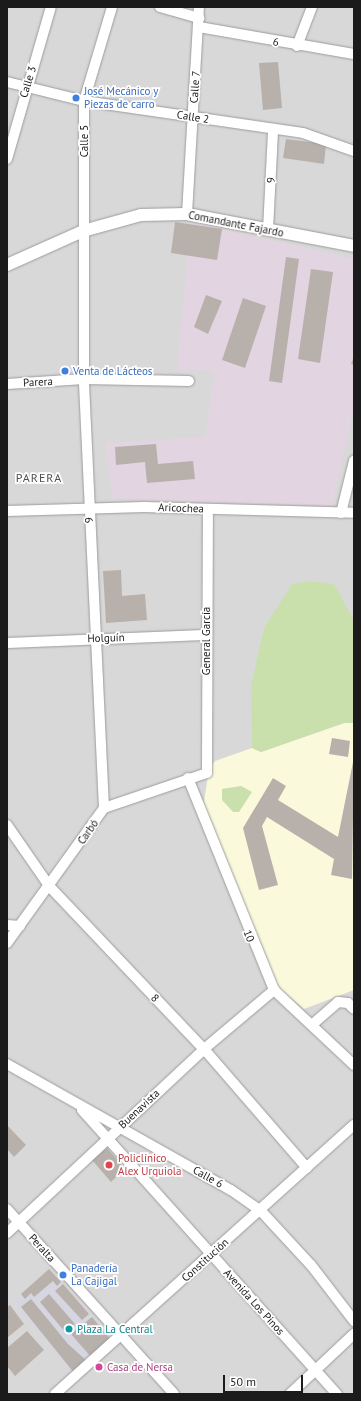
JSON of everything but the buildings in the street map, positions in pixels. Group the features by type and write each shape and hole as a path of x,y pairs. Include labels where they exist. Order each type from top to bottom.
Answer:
{"street":[{"name":"Calle 3","path":"7,159 26,86 51,7"},
{"name":"Calle 5","path":"83,231 84,101 112,7"},
{"name":"6","path":"160,7 199,22 297,46 354,54"},
{"name":"Calle 7","path":"187,214 199,7"},
{"path":"297,46 312,7"},
{"name":"Calle 2","path":"7,82 84,101 273,130 303,133 354,151"},
{"name":"9","path":"268,230 273,130"},
{"name":"Comandante Fajardo","path":"7,265 83,231 141,215 187,214 354,246"},
{"name":"9","path":"83,231 84,379 88,508 99,638 104,808"},
{"name":"Parera","path":"7,384 84,379 189,381"},
{"path":"341,513 354,462"},
{"name":"Aricochea","path":"7,511 88,508 208,509 354,514"},
{"name":"General García","path":"207,773 205,635 208,509"},
{"name":"Holguín","path":"7,643 99,638 205,635"},
{"name":"Carbó","path":"7,943 50,887 104,808 188,778 207,773"},
{"name":"10","path":"188,778 274,990 314,1023 354,1065"},
{"name":"8","path":"7,824 50,887 204,1049 307,1168"},
{"path":"7,925 20,926"},
{"name":"Buenavista","path":"7,1233 204,1049 274,990"},
{"path":"314,1023 338,1002 351,1006"},
{"name":"Calle 6","path":"7,1064 75,1101 260,1210 311,1265 354,1321"},
{"name":"Avenida Los Pinos","path":"75,1101 338,1394"},
{"name":"Constitución","path":"55,1394 354,1125"},
{"name":"Peralta","path":"7,1209 174,1394"},
{"path":"290,1394 354,1334"}],"shaded area":[{"path":"7,7 354,7 354,1394 7,1394"},
{"path":"191,222 354,259 354,407 332,506 112,498 106,443 205,437 215,371 177,369"},
{"path":"344,723 354,723 354,990 304,1009 273,983 203,808 209,769 215,761 252,748 261,752"},
{"name":"Plaza La Central","path":"50,1269 112,1340 74,1375 13,1301"}],"green space":[{"path":"310,581 334,584 354,620 354,723 344,723 261,752 252,748 251,686 264,628 292,584"},
{"path":"241,786 252,792 239,812 233,812 222,800 222,789"}],"place":[{"name":"José Mecánico y Piezas de carro","path":"76,98"},
{"name":"Venta de Lácteos","path":"65,371"},
{"name":"Policlínico Alex Urquiola","path":"109,1165"},
{"name":"Panadería La Cajigal","path":"63,1275"},
{"name":"Plaza La Central","path":"69,1329"},
{"name":"Casa de Nersa","path":"99,1367"}],"district":[{"name":"PARERA","path":"39,478"}]}
